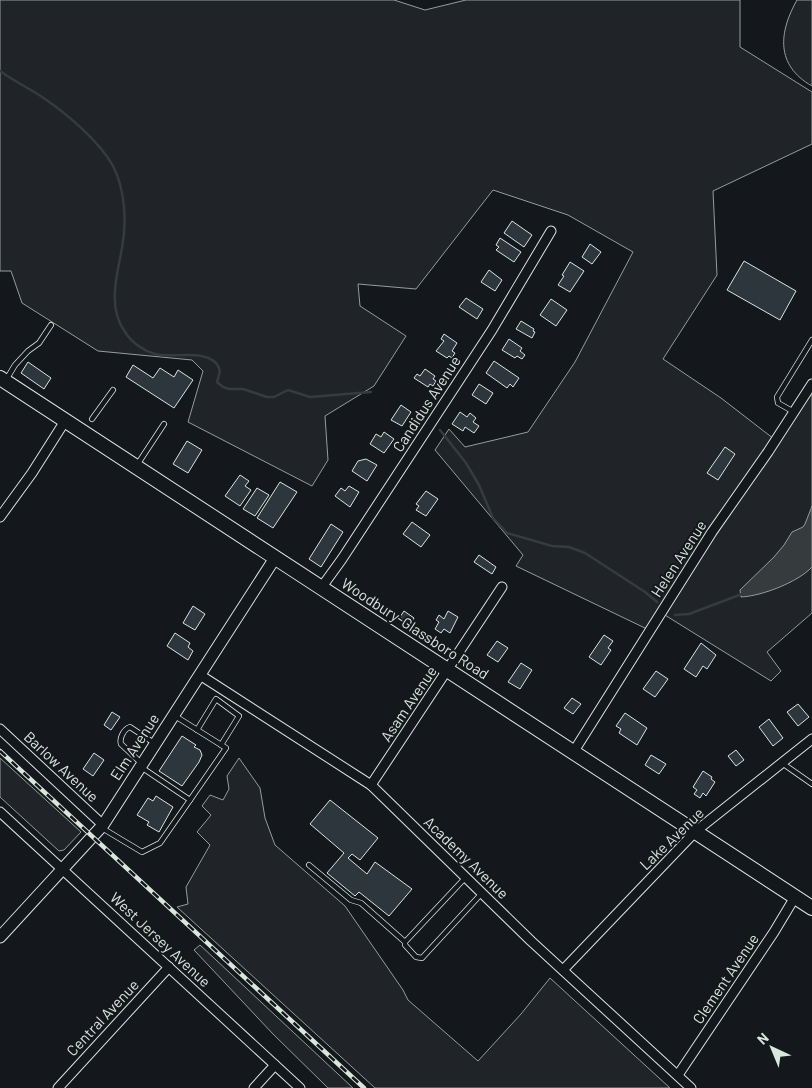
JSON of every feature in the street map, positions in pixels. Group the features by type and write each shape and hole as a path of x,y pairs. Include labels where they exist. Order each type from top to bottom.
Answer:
{"main road":[{"name":"Woodbury-Glassboro Road","path":"3,380 812,908"},
{"name":"Elm Avenue","path":"0,937 102,826 275,558"}],"street":[{"name":"Candidus Avenue","path":"321,588 492,330 551,231"},
{"name":"Helen Avenue","path":"574,751 712,532 768,452 812,384"},
{"path":"0,517 32,473 65,421"},
{"name":"Asam Avenue","path":"371,785 502,587"},
{"name":"Academy Avenue","path":"200,675 371,785 563,970 691,1088"},
{"name":"Barlow Avenue","path":"0,729 102,826"},
{"name":"Lake Avenue","path":"563,970 696,831 812,739"},
{"name":"West Jersey Avenue","path":"0,812 300,1088"},
{"name":"Clement Avenue","path":"678,1075 774,932 795,897"},
{"name":"Central Avenue","path":"58,1088 169,967"},
{"path":"254,1088 275,1065"}],"lane":[{"path":"3,380 28,351 39,343 51,325"},
{"path":"794,412 778,403 777,397 812,340"},
{"path":"92,419 114,390"},
{"path":"136,466 164,424"},
{"path":"197,730 216,700 239,716 221,745"},
{"path":"102,826 142,852 160,843 226,748 174,715"},
{"path":"155,744 132,728 128,728 120,740 120,744 141,765 190,800"},
{"path":"782,763 812,784"},
{"path":"309,865 351,900 361,902 405,942 405,945 416,957 422,958 482,893"},
{"path":"405,942 466,877"}],"shaded area":[{"path":"0,0 394,0 425,10 466,0 740,0 740,47 812,92 812,144 713,191 717,275 663,359 721,398 774,439 812,381 812,613 767,652 781,671 771,681 660,612 647,629 516,566 523,555 435,450 449,429 465,447 528,432 575,362 633,252 568,215 493,190 416,289 358,284 360,306 406,336 374,386 325,416 328,460 312,486 188,422 203,371 192,360 98,351 22,303 11,271 0,271"},
{"path":"797,0 812,0 812,86 800,78 792,68 786,58 784,47 787,24"},
{"path":"812,506 812,567 789,583 759,594 741,597 740,590 774,557 792,532 803,527"},
{"path":"0,758 81,832 64,850 59,851 0,797"},
{"path":"239,758 260,788 265,818 275,845 345,906 408,1000 478,1061 521,1014 550,978 670,1088 375,1088 177,907 188,904 186,887 210,845 197,832 211,815 202,806 210,795 223,800 229,789 227,776"},
{"path":"200,945 353,1088 328,1088 273,1034 194,950"}],"building":[{"path":"512,221 532,235 524,247 504,233"},
{"path":"500,238 521,252 514,262 496,250 499,247 496,245"},
{"path":"590,244 601,252 592,264 582,257"},
{"path":"744,261 796,291 780,320 727,290"},
{"path":"570,262 584,271 570,292 558,285"},
{"path":"489,270 502,280 495,291 481,282"},
{"path":"466,298 483,309 477,319 459,307"},
{"path":"551,299 567,310 556,326 540,315"},
{"path":"521,321 534,329 533,331 535,332 532,338 516,329"},
{"path":"444,334 457,343 452,351 455,353 452,358 449,356 447,358 436,351 444,341 441,339"},
{"path":"509,339 522,348 520,351 525,355 522,359 517,356 515,358 502,350"},
{"path":"494,361 519,378 513,387 510,384 507,388 486,373"},
{"path":"28,362 51,378 44,389 21,373"},
{"path":"133,365 153,378 160,368 174,377 178,370 193,380 174,408 126,377"},
{"path":"425,369 435,376 433,379 436,381 433,386 430,384 428,387 414,378 417,374 420,376"},
{"path":"479,384 493,393 486,404 472,395"},
{"path":"401,405 411,412 402,426 391,420"},
{"path":"460,412 467,417 470,413 476,418 473,422 479,426 474,433 465,427 463,431 452,424"},
{"path":"384,432 394,439 384,453 370,444 376,434 381,437"},
{"path":"187,441 202,450 188,473 173,464"},
{"path":"725,447 735,454 718,480 707,473"},
{"path":"366,459 377,465 367,481 352,471 358,461"},
{"path":"240,475 249,481 245,486 251,490 240,506 225,496"},
{"path":"280,482 297,492 273,528 257,518"},
{"path":"349,486 359,492 350,507 335,496 341,488 345,491"},
{"path":"257,488 269,495 255,516 243,509"},
{"path":"426,491 438,499 426,516 416,510 419,506 416,504"},
{"path":"412,522 430,535 421,547 403,534"},
{"path":"331,524 343,532 321,567 309,559"},
{"path":"479,555 496,567 492,574 474,562"},
{"path":"193,606 205,614 195,630 183,623"},
{"path":"404,611 414,618 410,624 400,617"},
{"path":"448,611 458,617 450,633 444,629 441,633 435,629 439,622 436,620 439,615 444,619"},
{"path":"175,633 190,643 188,647 193,651 188,660 167,646"},
{"path":"604,635 613,641 608,648 611,650 601,665 589,657"},
{"path":"497,641 508,648 498,662 487,655"},
{"path":"701,643 716,655 707,669 703,666 696,677 684,669"},
{"path":"521,663 532,670 520,689 508,682"},
{"path":"656,671 668,679 655,697 643,689"},
{"path":"572,698 581,704 573,714 564,708"},
{"path":"798,704 809,717 798,726 787,712"},
{"path":"112,712 120,717 111,730 104,725"},
{"path":"625,713 647,728 637,745 619,733 621,729 616,726"},
{"path":"769,719 783,738 773,746 759,727"},
{"path":"182,736 196,745 194,747 200,750 202,755 182,786 159,771"},
{"path":"736,750 744,760 736,766 728,756"},
{"path":"94,753 104,760 93,776 83,769"},
{"path":"651,755 666,764 659,774 645,765"},
{"path":"703,771 712,777 711,779 715,782 706,796 703,793 700,798 694,794 697,790 693,787"},
{"path":"156,796 173,807 159,832 147,825 149,822 137,815 148,798 153,801"},
{"path":"330,800 378,838 360,860 352,854 348,858 367,874 375,862 412,889 389,916 359,892 355,896 327,873 344,853 310,824"}],"waterway":[{"path":"0,71 45,99 73,120 92,138 113,166 120,185 125,217 124,238 116,280 116,312 125,332 135,343 155,354 190,355 208,358 215,362 219,368 220,373 217,382 223,387 243,389 267,397 274,397 288,390 310,397 371,392"},
{"path":"440,430 466,463 479,485 493,518 507,533 552,546 569,547 585,553 645,592 657,602"},
{"path":"675,615 689,614 742,594"}],"railway":[{"path":"0,751 364,1088"}]}
